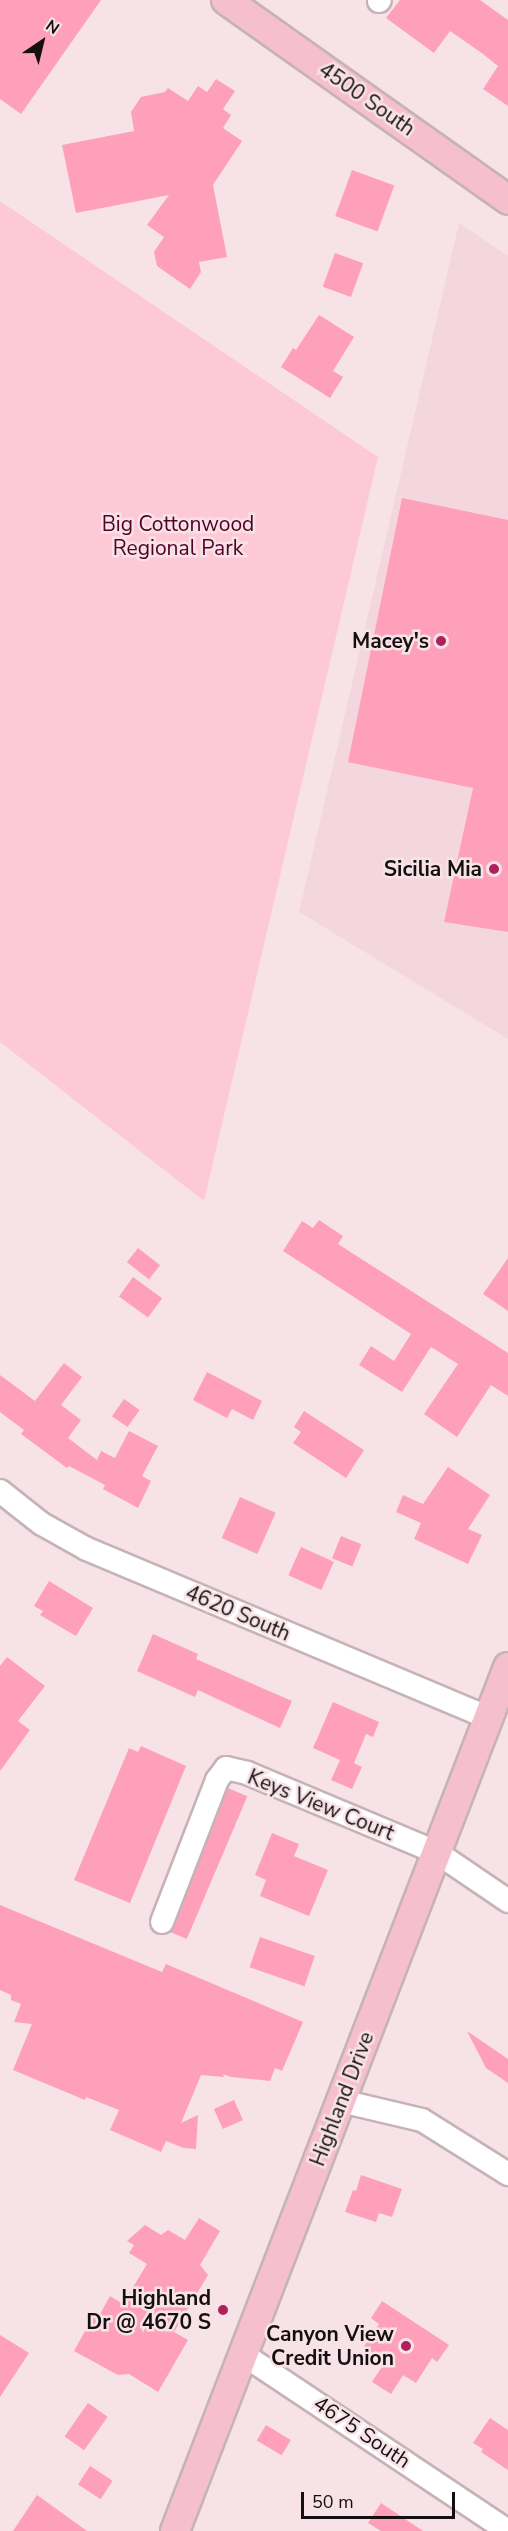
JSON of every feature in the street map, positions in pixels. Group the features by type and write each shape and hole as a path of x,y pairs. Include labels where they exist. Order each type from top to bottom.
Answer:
{"main road":[{"name":"4500 South","path":"226,0 508,200"},
{"name":"Highland Drive","path":"175,2531 508,1667"}],"street":[{"name":"4620 South","path":"0,1491 42,1524 87,1550 487,1717"},
{"name":"Keys View Court","path":"162,1922 217,1780 226,1768 247,1773 436,1852"},
{"path":"436,1852 508,1900"},
{"path":"342,2102 422,2120 508,2174"},
{"name":"4675 South","path":"244,2355 508,2531"}],"shaded area":[{"path":"459,223 508,256 508,1039 299,912"}],"green space":[{"name":"Big Cottonwood Regional Park","path":"0,201 378,457 204,1201 0,1042"}],"building":[{"path":"0,0 101,0 21,114 0,99"},
{"path":"400,0 480,0 508,20 508,106 483,89 498,66 483,54 450,31 434,53 386,18"},
{"path":"216,79 235,91 223,109 231,115 223,128 242,141 213,185 227,257 199,262 201,272 190,289 157,266 154,252 164,237 147,225 169,195 76,213 62,145 134,131 131,112 141,97 165,92 168,88 188,101 198,86 207,92"},
{"path":"352,170 394,185 378,231 335,216"},
{"path":"335,253 363,263 351,297 323,287"},
{"path":"319,315 354,337 333,371 343,377 330,398 281,367 293,348 296,350"},
{"name":"Macey's","path":"402,498 508,520 508,932 444,922 473,788 348,762"},
{"path":"319,1220 343,1236 338,1244 508,1353 508,1396 491,1385 457,1437 424,1414 458,1364 431,1347 402,1392 359,1365 371,1346 394,1361 411,1334 283,1251 302,1221 313,1228"},
{"path":"138,1248 160,1265 149,1279 127,1262"},
{"path":"508,1258 508,1311 483,1294"},
{"path":"133,1277 162,1298 148,1318 119,1296"},
{"path":"64,1363 82,1377 61,1405 81,1420 68,1438 97,1460 101,1451 115,1458 129,1431 158,1446 142,1476 151,1481 138,1508 103,1489 105,1485 69,1466 67,1468 21,1434 24,1430 0,1412 0,1375 35,1401"},
{"path":"207,1372 262,1401 253,1420 232,1409 227,1418 193,1400"},
{"path":"124,1399 140,1410 128,1427 112,1416"},
{"path":"304,1411 364,1450 346,1478 293,1443 301,1432 294,1427"},
{"path":"448,1467 490,1495 468,1529 482,1535 468,1564 414,1539 421,1523 396,1512 403,1495 423,1504"},
{"path":"240,1497 276,1513 257,1554 222,1538"},
{"path":"341,1536 361,1544 352,1566 332,1558"},
{"path":"301,1547 334,1562 321,1590 288,1575"},
{"path":"49,1581 93,1608 76,1636 40,1615 43,1611 34,1606"},
{"path":"153,1634 198,1654 196,1659 292,1701 280,1728 198,1690 195,1697 137,1671"},
{"path":"7,1657 45,1686 18,1721 30,1730 0,1771 0,1666"},
{"path":"333,1702 379,1722 373,1737 366,1734 354,1763 362,1767 352,1789 331,1780 340,1760 313,1748"},
{"path":"141,1746 186,1766 130,1903 74,1880 129,1748 138,1752"},
{"path":"228,1788 247,1796 187,1939 167,1931"},
{"path":"272,1833 299,1844 294,1856 328,1870 309,1916 260,1896 266,1880 255,1875"},
{"path":"0,1905 162,1972 166,1964 303,2022 282,2071 275,2068 270,2081 223,2074 224,2077 201,2075 181,2123 198,2115 196,2149 184,2148 166,2141 161,2152 110,2130 119,2110 86,2097 85,2100 13,2070 32,2024 14,2022 21,2004 11,2000 11,1995 0,1990"},
{"path":"260,1937 315,1956 304,1986 250,1967"},
{"path":"467,2031 508,2059 508,2083 486,2068"},
{"path":"234,2100 243,2120 223,2129 214,2109"},
{"path":"361,2175 402,2189 392,2217 379,2213 376,2222 345,2212"},
{"path":"199,2218 220,2231 200,2265 208,2275 174,2332 188,2340 158,2392 129,2374 118,2375 74,2351 96,2311 100,2314 110,2296 123,2304 147,2264 129,2253 134,2245 127,2241 145,2225 161,2235 168,2230 185,2240"},
{"name":"Canyon View Credit Union","path":"382,2301 449,2345 437,2362 432,2358 416,2383 403,2375 391,2394 372,2382 385,2362 363,2348 379,2324 371,2318"},
{"path":"0,2335 29,2353 0,2397"},
{"path":"88,2403 108,2417 84,2450 64,2437"},
{"path":"490,2418 508,2430 508,2470 481,2452 483,2449 473,2443"},
{"path":"266,2425 291,2440 282,2455 257,2440"},
{"path":"90,2466 113,2481 101,2499 78,2484"},
{"path":"37,2495 87,2531 13,2531"},
{"path":"381,2503 423,2531 381,2531 368,2523"}],"place":[{"name":"Macey's","path":"441,641"},
{"name":"Sicilia Mia","path":"494,869"},
{"name":"Highland Dr @ 4670 S","path":"223,2310"},
{"name":"Canyon View Credit Union","path":"406,2346"}]}
